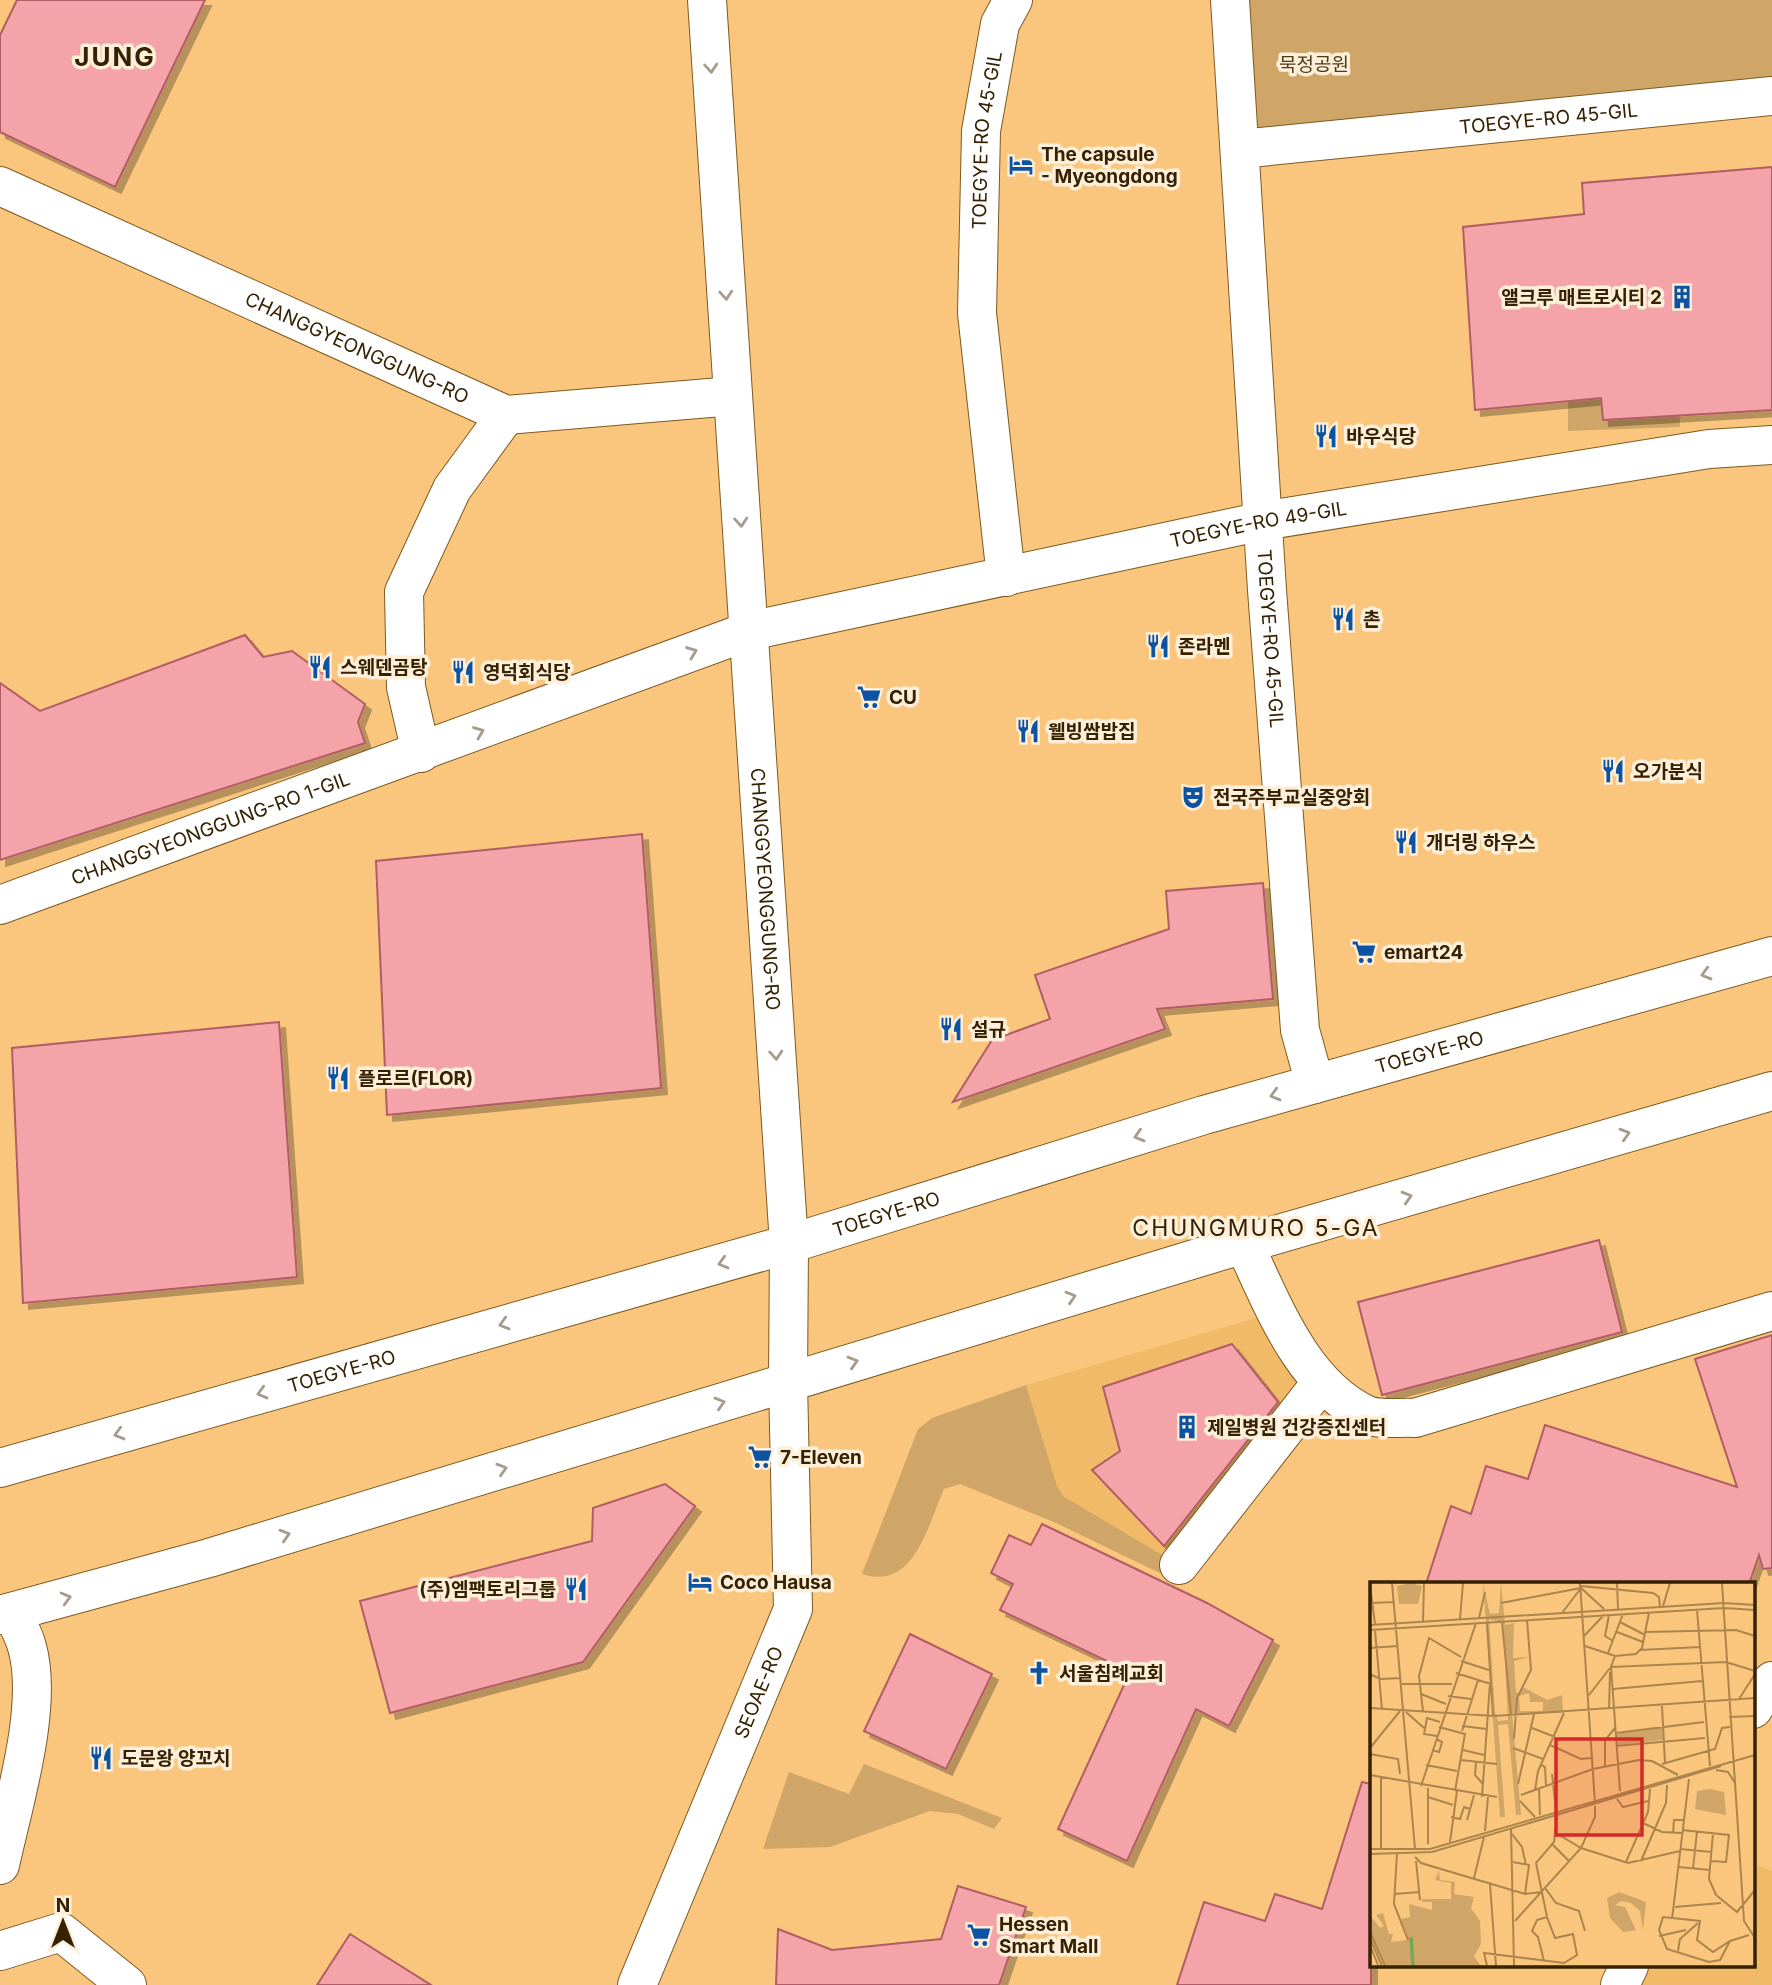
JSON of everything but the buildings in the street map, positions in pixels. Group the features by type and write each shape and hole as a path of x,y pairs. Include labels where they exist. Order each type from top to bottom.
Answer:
{"street":[{"name":"CHANGGYEONGGUNG-RO","path":"707,0 789,1244 788,1382"},
{"name":"TOEGYE-RO 45-GIL","path":"1006,577 977,313 981,131 1000,24 1013,0"},
{"name":"TOEGYE-RO 45-GIL","path":"1230,0 1263,521 1300,1030 1315,1084"},
{"name":"TOEGYE-RO 45-GIL","path":"1240,149 1772,96"},
{"name":"CHANGGYEONGGUNG-RO","path":"0,186 506,415 733,396"},
{"path":"421,753 406,687 404,592 452,489 506,415"},
{"name":"TOEGYE-RO 49-GIL","path":"749,631 1263,521 1709,449 1772,445"},
{"name":"CHANGGYEONGGUNG-RO 1-GIL","path":"0,905 749,631"},
{"name":"TOEGYE-RO","path":"0,1468 789,1244 1315,1084 1772,956"},
{"path":"0,1865 26,1742 31,1704 27,1647 6,1614 222,1555 1244,1244 1772,1091"},
{"path":"1244,1244 1276,1312 1321,1383 1368,1416 1415,1418 1772,1311"},
{"name":"SEOAE-RO","path":"637,1985 793,1609 788,1382"},
{"path":"1179,1566 1321,1383"},
{"path":"1754,1709 1772,1681"},
{"path":"1754,1712 1772,1724"},
{"path":"0,1951 61,1932 127,1985"},
{"path":"1619,1985 1628,1968"}],"shaded area":[{"path":"1276,1312 1321,1383 1179,1565 1063,1496 1057,1486 1026,1385"},
{"path":"1754,1863 1772,1871 1772,1985 1620,1985 1628,1968 1754,1968"}],"green space":[{"name":"묵정공원","path":"1245,0 1772,0 1772,80 1254,134"},
{"path":"1678,343 1680,427 1568,431 1568,345"},
{"path":"1026,1385 1057,1486 1063,1496 1179,1565 1172,1579 1054,1522 960,1484 944,1489 924,1537 906,1565 894,1573 880,1577 862,1574 918,1429 932,1418"},
{"path":"864,1764 1002,1818 994,1829 958,1814 930,1811 830,1847 763,1849 789,1772 849,1794"}],"place":[{"name":"The capsule - Myeongdong","path":"1021,165"},
{"name":"앨크루 매트로시티 2","path":"1682,297"},
{"name":"바우식당","path":"1326,436"},
{"name":"촌","path":"1343,619"},
{"name":"존라멘","path":"1158,646"},
{"name":"스웨덴곰탕","path":"320,667"},
{"name":"영덕회식당","path":"463,672"},
{"name":"CU","path":"869,697"},
{"name":"웰빙쌈밥집","path":"1028,731"},
{"name":"오가분식","path":"1613,771"},
{"name":"전국주부교실중앙회","path":"1193,797"},
{"name":"개더링 하우스","path":"1406,842"},
{"name":"emart24","path":"1364,952"},
{"name":"설규","path":"951,1029"},
{"name":"플로르(FLOR)","path":"338,1078"},
{"name":"제일병원 건강증진센터","path":"1187,1427"},
{"name":"7-Eleven","path":"760,1457"},
{"name":"Coco Hausa","path":"700,1582"},
{"name":"(주)엠팩토리그룹","path":"576,1589"},
{"name":"서울침례교회","path":"1039,1673"},
{"name":"도문왕 양꼬치","path":"101,1758"},
{"name":"Hessen Smart Mall","path":"979,1935"}],"district":[{"name":"JUNG","path":"115,57"},
{"name":"CHUNGMURO 5-GA","path":"1256,1228"}]}
